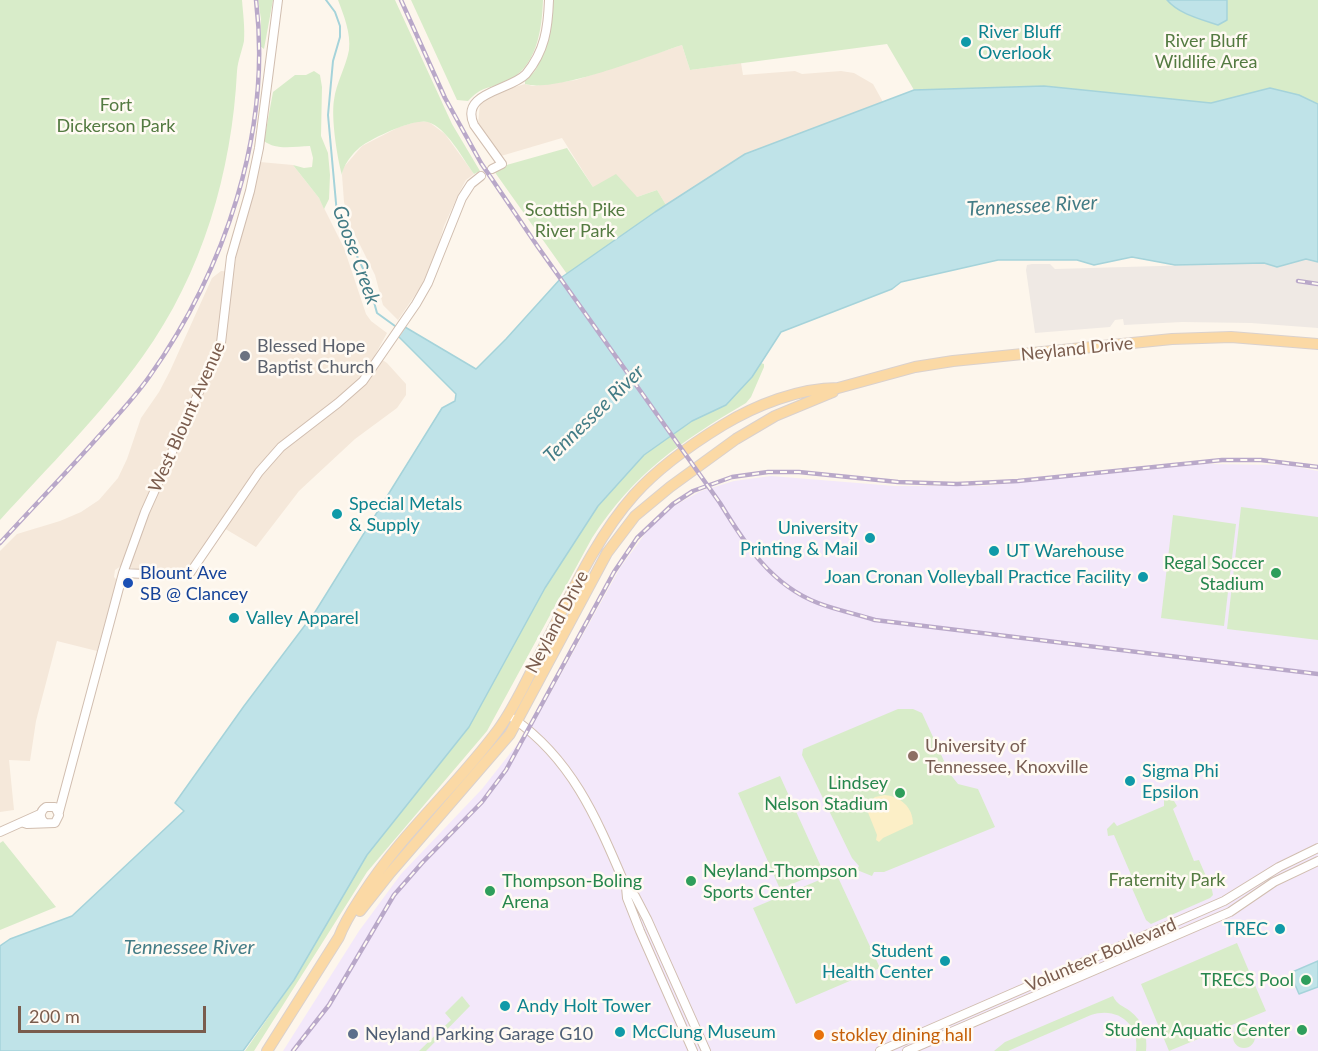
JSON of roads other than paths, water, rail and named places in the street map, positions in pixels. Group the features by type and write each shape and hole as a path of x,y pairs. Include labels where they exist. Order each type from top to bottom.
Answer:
{"main road":[{"name":"Neyland Drive","path":"267,1051 376,874 487,744 508,715 597,547 615,519 639,489 676,458 736,417 775,400 827,388 838,388 915,367 953,361 1172,339 1231,337 1318,344"},
{"name":"Neyland Drive","path":"339,937 349,928 390,873 497,750 518,722 607,553 635,516 664,491 736,439 779,414 829,395 838,388"}],"street":[{"name":"West Blount Avenue","path":"59,812 123,573 145,512 221,343 231,257 250,191 259,148 278,0"},
{"path":"492,169 502,164 471,120 474,102 518,81 538,58 548,28 549,0"},
{"path":"123,573 188,576 259,472 281,447 339,403 363,381 416,304 428,283 462,198 471,184 481,176"},
{"path":"508,715 559,761 587,800 626,887 627,898 640,931 693,1051"},
{"name":"West Blount Avenue","path":"49,806 64,790"},
{"path":"55,807 59,812 59,818 55,823 49,824 42,818 43,808 55,807"},
{"path":"0,832 42,818"},
{"name":"Volunteer Boulevard","path":"879,1051 1224,901 1279,867 1318,848"},
{"name":"Volunteer Boulevard","path":"907,1051 1230,912 1274,882 1318,861"},
{"path":"626,887 635,896 647,919 706,1051"}],"water":[{"path":"1167,0 1227,0 1227,20 1218,25 1204,21 1184,12"},
{"name":"Tennessee River","path":"1044,86 1211,103 1270,88 1299,95 1318,104 1318,262 1306,259 1277,267 1264,263 1175,265 1132,257 1094,265 1077,260 998,260 901,282 892,289 781,332 752,377 726,405 692,421 644,455 598,506 545,588 469,727 367,855 294,980 243,1051 0,1051 0,946 10,939 72,916 184,811 175,803 315,612 442,408 455,401 456,394 398,336 405,327 476,369 562,277 655,212 745,154 914,90"},
{"name":"TRECS Pool","path":"1318,961 1318,987 1299,994 1290,973"}],"waterway":[{"name":"Goose Creek","path":"326,0 335,12 340,26 340,37 333,61 328,115 337,214 367,277 377,313 395,326"}],"railway":[{"path":"0,543 87,449 149,377 200,292 237,198 249,149 257,100 259,50 256,0"},
{"path":"401,0 445,98 481,163 739,533 761,562 786,586 818,603 875,620 1318,674"},
{"path":"1298,281 1318,284"},
{"path":"293,1051 329,1005 394,895 482,802 506,770 614,572 637,538 673,504 693,491 732,477 768,472 799,472 898,482 957,484 1018,481 1222,460 1261,460 1318,467"}],"place":[{"name":"River Bluff Overlook","path":"966,42"},
{"name":"Blessed Hope Baptist Church","path":"245,356"},
{"name":"Special Metals & Supply","path":"337,514"},
{"name":"University Printing & Mail","path":"870,538"},
{"name":"UT Warehouse","path":"994,551"},
{"name":"Regal Soccer Stadium","path":"1276,573"},
{"name":"Joan Cronan Volleyball Practice Facility","path":"1143,577"},
{"name":"Blount Ave SB @ Clancey","path":"128,583"},
{"name":"Valley Apparel","path":"234,618"},
{"name":"University of Tennessee, Knoxville","path":"913,756"},
{"name":"Sigma Phi Epsilon","path":"1130,781"},
{"name":"Lindsey Nelson Stadium","path":"900,793"},
{"name":"Neyland-Thompson Sports Center","path":"691,881"},
{"name":"Thompson-Boling Arena","path":"490,891"},
{"name":"TREC","path":"1280,929"},
{"name":"Student Health Center","path":"945,961"},
{"name":"TRECS Pool","path":"1306,980"},
{"name":"Andy Holt Tower","path":"505,1006"},
{"name":"Student Aquatic Center","path":"1302,1030"},
{"name":"McClung Museum","path":"620,1032"},
{"name":"Neyland Parking Garage G10","path":"353,1034"},
{"name":"stokley dining hall","path":"819,1035"}],"park label":[{"name":"River Bluff Wildlife Area","path":"1206,51"},
{"name":"Fort Dickerson Park","path":"116,115"},
{"name":"Scottish Pike River Park","path":"575,220"},
{"name":"Fraternity Park","path":"1167,880"}]}
